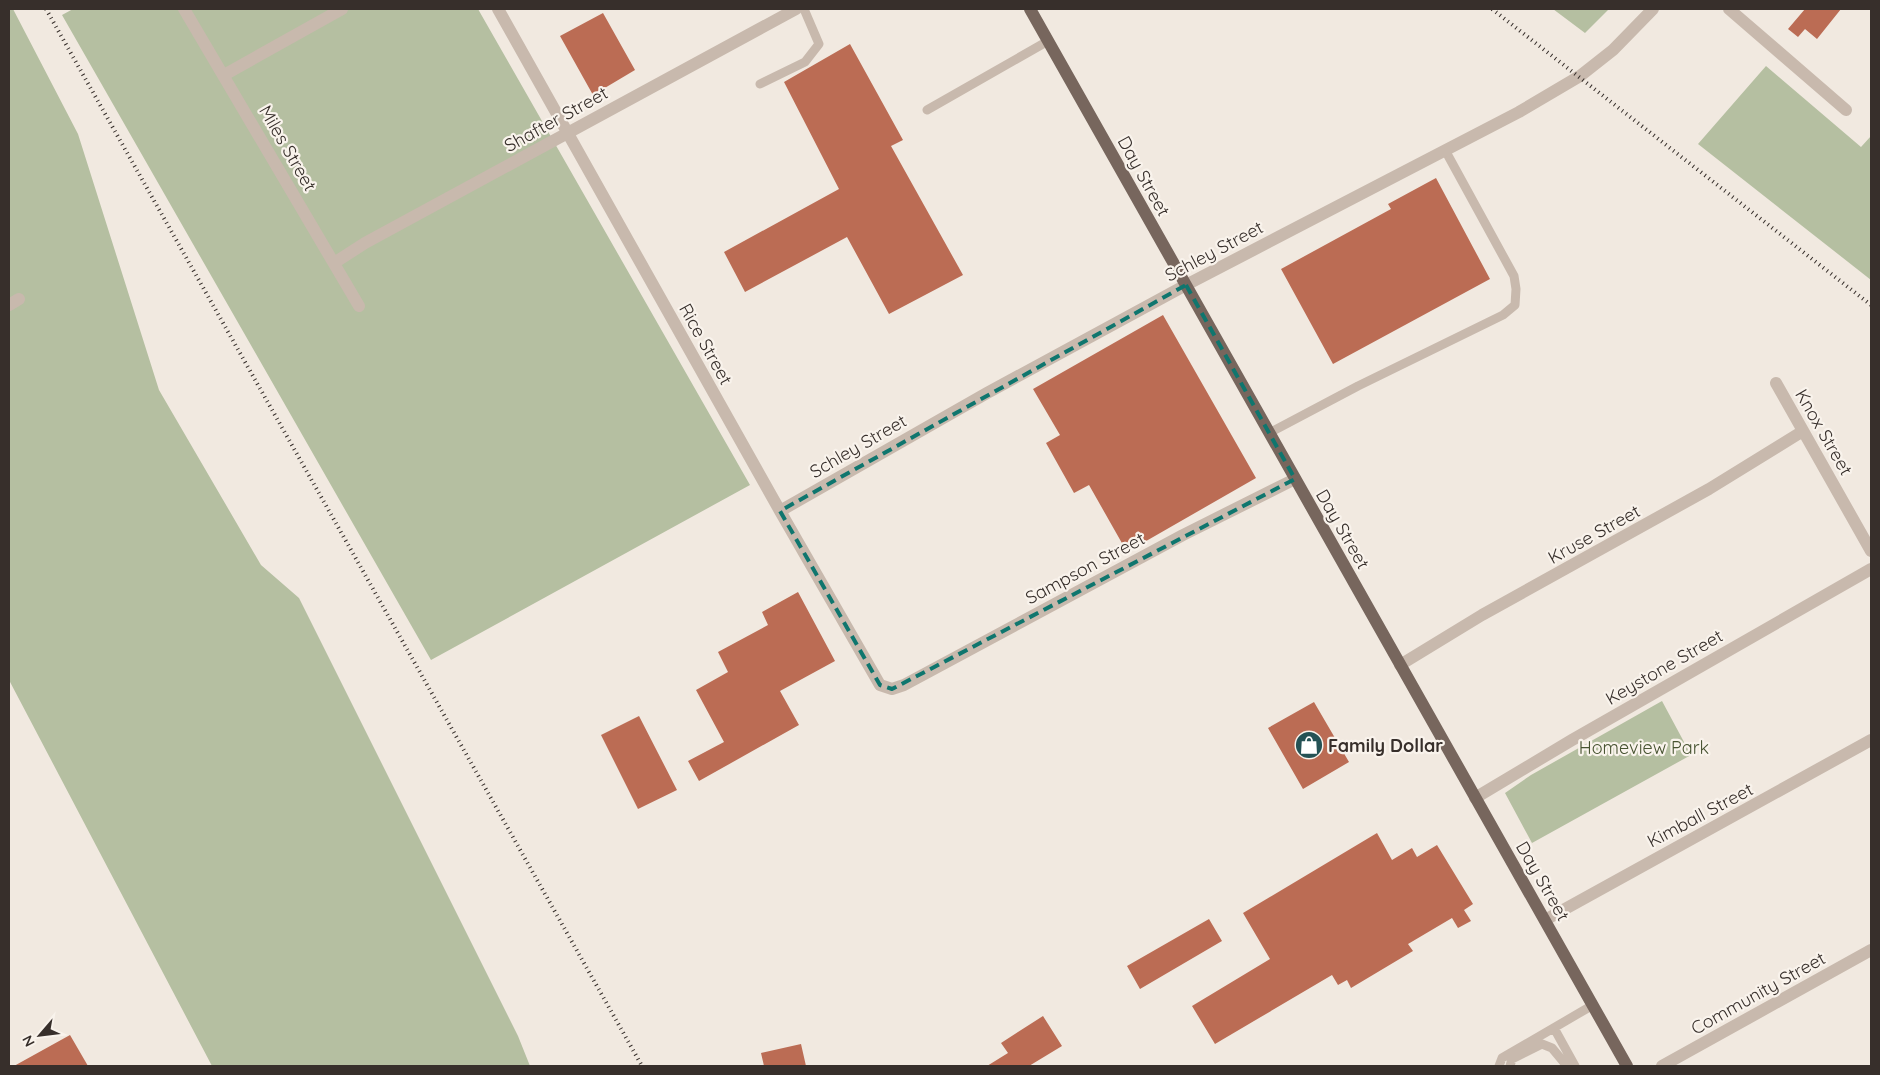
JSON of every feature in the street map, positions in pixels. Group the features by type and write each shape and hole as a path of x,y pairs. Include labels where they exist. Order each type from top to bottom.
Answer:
{"main road":[{"name":"Day Street","path":"1030,9 1628,1066"}],"street":[{"name":"Miles Street","path":"184,9 359,306"},
{"path":"224,75 342,9"},
{"name":"Rice Street","path":"498,9 872,674 880,685 892,689"},
{"name":"Shafter Street","path":"334,263 365,243 796,9"},
{"name":"Schley Street","path":"780,511 987,393 1445,150 1580,76 1613,50 1653,9"},
{"path":"1729,9 1846,110"},
{"name":"Knox Street","path":"1776,383 1871,551"},
{"name":"Kruse Street","path":"1400,665 1482,615 1709,489 1803,431"},
{"name":"Sampson Street","path":"892,689 904,685 1182,535 1295,479"},
{"name":"Keystone Street","path":"1476,798 1572,740 1871,569"},
{"name":"Kimball Street","path":"1545,920 1871,740"},
{"name":"Community Street","path":"1662,1066 1871,950"}],"lane":[{"path":"760,84 805,62 819,44 804,9"},
{"path":"927,110 1048,41"},
{"path":"1269,433 1358,386 1503,315 1515,305 1516,289 1514,276 1445,150"},
{"path":"1499,1066 1502,1058 1593,1006"},
{"path":"1554,1028 1574,1066"},
{"path":"1510,1066 1512,1059 1542,1044 1552,1048 1567,1066"}],"highlighted area":[{"path":"1186,285 1295,479 892,689 880,685 872,674 780,511"}],"green space":[{"path":"9,9 13,9 78,134 159,390 261,565 299,598 518,1036 530,1066 212,1066 9,680"},
{"path":"73,9 478,9 750,485 431,660 62,15"},
{"path":"1553,9 1609,9 1585,33"},
{"path":"1766,66 1861,147 1871,136 1871,280 1698,144"},
{"name":"Homeview Park","path":"1662,701 1691,755 1532,843 1505,793 1531,775"}],"building":[{"path":"1805,9 1841,9 1817,39 1805,29 1798,37 1788,29"},
{"path":"603,13 635,70 593,95 560,36"},
{"path":"850,44 903,140 891,146 963,275 889,314 847,237 745,292 724,252 839,189 784,82"},
{"path":"1436,178 1490,279 1333,364 1281,269 1391,209 1388,204"},
{"path":"1163,315 1256,478 1127,552 1089,485 1074,493 1046,443 1060,435 1033,389"},
{"path":"798,592 835,661 780,691 799,725 699,781 688,761 724,742 696,690 728,672 718,652 768,625 762,612"},
{"name":"Family Dollar","path":"1314,702 1349,762 1303,789 1268,728"},
{"path":"639,716 677,790 638,809 601,735"},
{"path":"1377,833 1392,860 1412,848 1417,857 1437,845 1473,904 1464,910 1471,921 1458,928 1452,918 1408,944 1413,951 1351,988 1347,980 1338,985 1332,975 1215,1044 1192,1006 1270,959 1243,913"},
{"path":"1209,919 1222,941 1140,989 1127,966"},
{"path":"1043,1016 1062,1046 1029,1066 987,1066 1008,1053 1001,1043"},
{"path":"70,1035 88,1066 14,1066"},
{"path":"801,1044 806,1066 764,1066 761,1053"}],"railway":[{"path":"46,9 642,1066"},
{"path":"1492,9 1871,305"}],"place":[{"name":"Family Dollar","path":"1309,745"}]}
